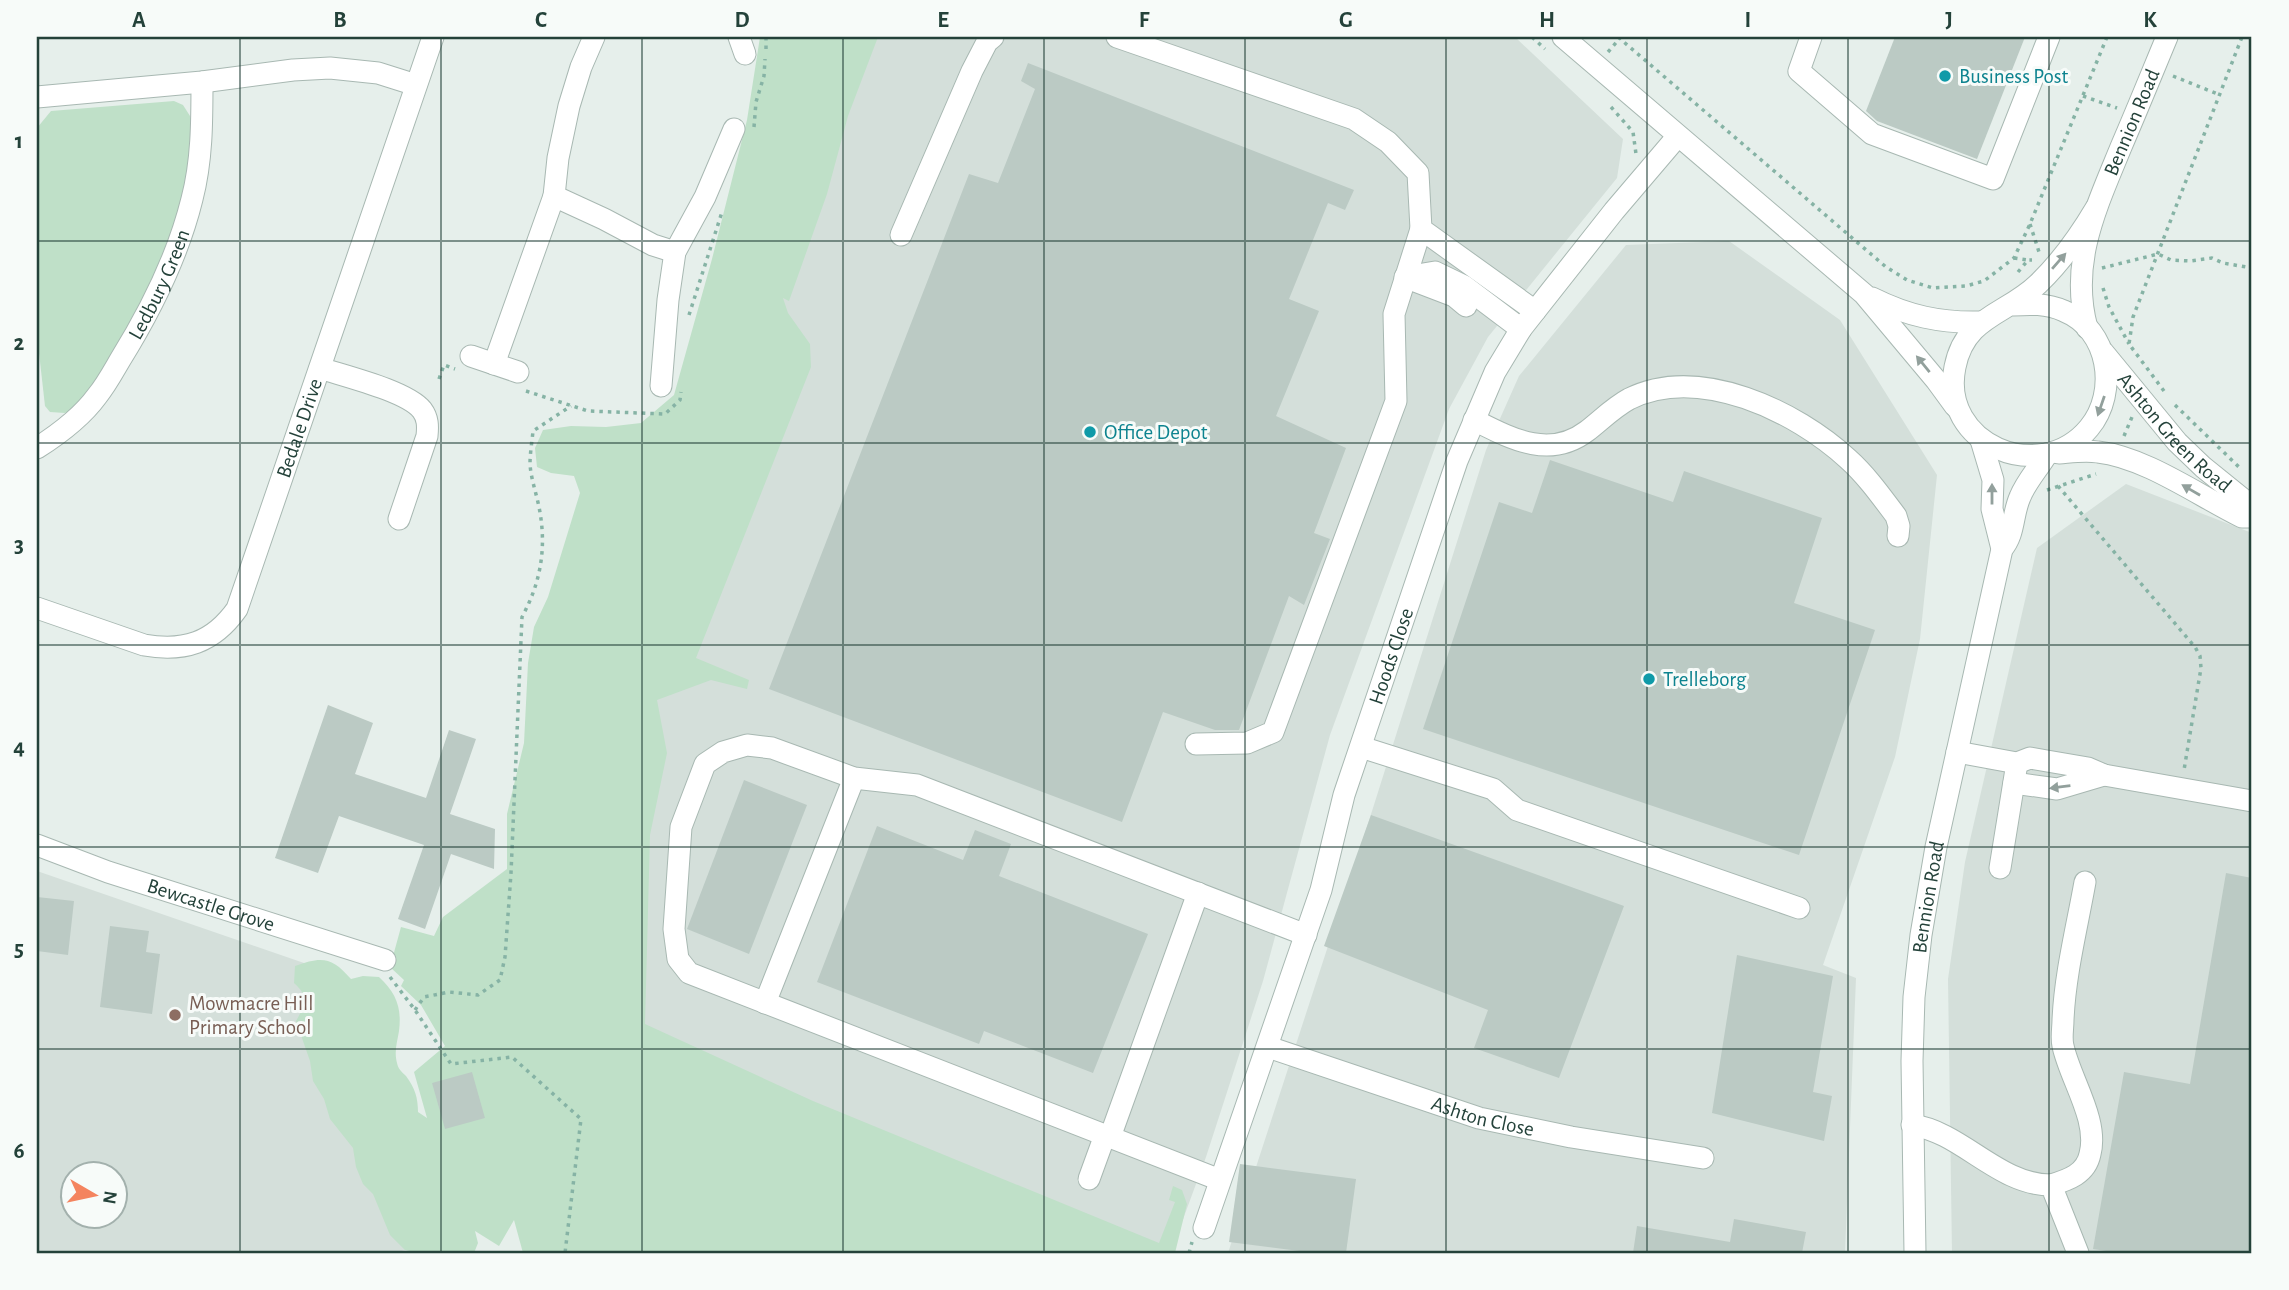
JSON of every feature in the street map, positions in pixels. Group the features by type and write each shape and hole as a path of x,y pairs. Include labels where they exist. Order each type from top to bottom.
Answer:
{"street":[{"name":"Bedale Drive","path":"37,608 160,648 177,648 196,643 227,623 237,609 433,37"},
{"path":"494,364 554,196 558,158 569,106 581,66 594,37"},
{"path":"901,235 972,71 987,42 993,37"},
{"path":"1117,37 1354,119 1388,142 1419,173 1421,229 1394,314 1396,401 1273,732 1247,743 1196,744"},
{"path":"1811,37 1798,71 1871,134 1993,179 2049,37"},
{"name":"Bennion Road","path":"2011,305 2038,285 2084,230 2096,208 2167,37"},
{"path":"1558,46 1677,136 1864,295 1936,380 1964,419 1981,439 2000,451 2026,457 2050,454 2080,439 2097,419 2106,391 2106,364 2087,328 2066,312 2038,303 2011,305 1980,322 1963,343 1954,368 1954,394 1964,419"},
{"path":"37,97 330,68 378,73 416,85"},
{"name":"Ledbury Green","path":"37,448 65,430 97,396 131,342 161,286 193,198 202,139 202,82"},
{"path":"661,386 675,252 705,197 734,129"},
{"name":"Hoods Close","path":"1204,1228 1321,890 1344,795 1457,461 1474,420 1495,372 1518,335 1614,211 1677,136"},
{"path":"554,196 653,246 675,252"},
{"name":"Bennion Road","path":"2087,328 2080,289 2082,266 2096,208"},
{"path":"1421,229 1535,312"},
{"path":"1405,277 1454,296 1518,335"},
{"path":"1864,295 1898,311 1929,320 1980,322"},
{"name":"Ashton Green Road","path":"2101,351 2177,442 2252,510"},
{"path":"471,356 517,372"},
{"path":"320,368 404,396 423,411 428,423 427,436 399,519"},
{"path":"1474,420 1516,441 1546,446 1566,443 1584,434 1629,399 1659,390 1685,387 1739,395 1789,417 1850,460 1896,516 1898,536"},
{"name":"Bennion Road","path":"1915,1253 1912,1125 1914,998 1921,935 1956,752 2002,549 1992,509 1993,480 1981,439"},
{"name":"Ashton Green Road","path":"2050,454 2096,451 2115,455 2180,483 2242,517 2252,517"},
{"name":"Bennion Road","path":"2002,549 2010,540 2018,500 2025,485 2050,454"},
{"path":"1220,1180 689,974 678,959 674,929 681,827 705,764 723,752 747,745 772,748 854,778 917,785 1306,935"},
{"path":"1361,747 1493,789 1517,810 1799,908"},
{"path":"1956,752 2016,773"},
{"path":"2000,868 2016,773 2031,758 2088,768 2104,775 2252,801"},
{"path":"765,1003 854,778"},
{"name":"Bewcastle Grove","path":"37,845 108,872 385,960"},
{"path":"1912,1125 1930,1128 2029,1183 2051,1185 2068,1181 2085,1167 2092,1139 2063,1045 2064,999 2085,882"},
{"path":"1089,1179 1108,1136 1198,893"},
{"name":"Ashton Close","path":"1268,1047 1479,1118 1571,1138 1703,1158"},
{"path":"2051,1185 2078,1253"}],"path":[{"path":"1532,37 1558,46"},
{"path":"1603,43 1610,50 1619,37 1857,243 1907,280 1933,288 1966,286 1984,281 2014,258 2107,37"},
{"path":"2129,344 2133,317 2242,37"},
{"path":"2154,69 2220,95"},
{"path":"2083,96 2135,114"},
{"path":"1608,103 1633,132 1636,157"},
{"path":"2014,258 2041,261 2030,224"},
{"path":"2158,254 2171,260 2212,258 2223,263 2252,268"},
{"path":"2012,279 2028,260"},
{"path":"2101,282 2109,307 2129,344 2166,394"},
{"path":"2173,403 2242,470"},
{"path":"415,1010 424,997 449,992 478,995 500,980 505,957 511,873 522,617 535,594 541,569 542,537 530,462 533,431 571,406"},
{"path":"2058,486 2200,656 2201,668 2181,788"},
{"path":"385,960 385,970 451,1064 512,1057 581,1119 565,1253"}],"shaded area":[{"path":"826,37 1515,37 1623,139 1617,178 1488,337 1449,409 1330,735 1263,981 1206,1157 1172,1249 576,1014"},
{"path":"1729,241 1840,320 1937,475 1920,639 1895,757 1823,965 1856,978 1845,1253 1228,1253 1486,450 1519,376 1626,245"},
{"path":"2126,484 2252,533 2252,1253 1952,1253 1948,979 1965,862 2037,548"},
{"name":"Mowmacre Hill Primary School","path":"37,871 304,963 419,1247 393,1253 37,1253"}],"green space":[{"path":"760,37 878,37 848,116 827,194 789,301 783,298 788,313 810,344 811,367 696,658 749,680 747,689 711,680 657,700 667,753 650,835 645,1024 813,1101 1159,1243 1175,1202 1169,1200 1173,1186 1182,1190 1187,1204 1175,1253 523,1253 514,1220 499,1246 475,1231 478,1243 474,1253 419,1253 405,1250 390,1235 373,1194 363,1184 356,1167 353,1148 330,1119 324,1099 313,1081 310,1061 296,1021 305,1001 294,983 295,966 326,960 338,966 351,979 363,976 379,977 390,989 400,1015 396,1059 400,1070 414,1089 418,1112 427,1118 414,1072 445,1046 421,1005 401,986 404,980 390,967 401,927 434,936 443,917 507,869 507,814 524,743 528,663 534,627 548,597 580,493 574,476 551,473 537,467 535,448 543,430 641,423 674,395 747,120"},
{"path":"174,101 183,105 194,128 185,198 150,295 91,391 65,413 50,412 45,406 37,335 37,128 51,111"}],"building":[{"name":"Business Post","path":"1895,37 2025,37 1977,159 1877,121 1866,111"},
{"name":"Office Depot","path":"1028,63 1354,190 1345,210 1328,203 1289,299 1319,311 1276,416 1346,448 1314,533 1330,539 1304,605 1289,596 1239,730 1215,730 1163,712 1122,822 769,689 969,174 998,183 1035,89 1021,81"},
{"name":"Trelleborg","path":"1550,460 1673,502 1684,471 1822,518 1794,603 1875,630 1799,855 1423,729 1499,502 1532,513"},
{"path":"328,705 373,723 355,774 426,798 449,730 476,739 450,814 495,829 494,869 451,854 425,929 398,919 424,845 339,816 318,873 275,858"},
{"path":"744,780 807,805 749,954 687,929"},
{"path":"1371,815 1624,906 1559,1078 1474,1048 1488,1010 1324,946"},
{"path":"877,826 963,860 975,830 1011,844 999,876 1148,934 1093,1073 984,1031 979,1044 817,982"},
{"path":"2226,873 2252,878 2252,1253 2119,1253 2093,1249 2124,1072 2190,1084"},
{"path":"37,897 74,901 68,955 37,951"},
{"path":"110,926 149,931 146,952 160,954 152,1014 100,1007"},
{"path":"1737,955 1833,976 1813,1092 1832,1096 1824,1141 1712,1113"},
{"path":"472,1072 485,1118 445,1129 432,1083"},
{"path":"1240,1164 1356,1179 1346,1253 1315,1253 1229,1242"},
{"path":"1734,1219 1806,1232 1802,1253 1633,1253 1637,1226 1730,1242"}],"place":[{"name":"Business Post","path":"1945,76"},
{"name":"Office Depot","path":"1090,432"},
{"name":"Trelleborg","path":"1649,679"},
{"name":"Mowmacre Hill Primary School","path":"175,1015"}]}
